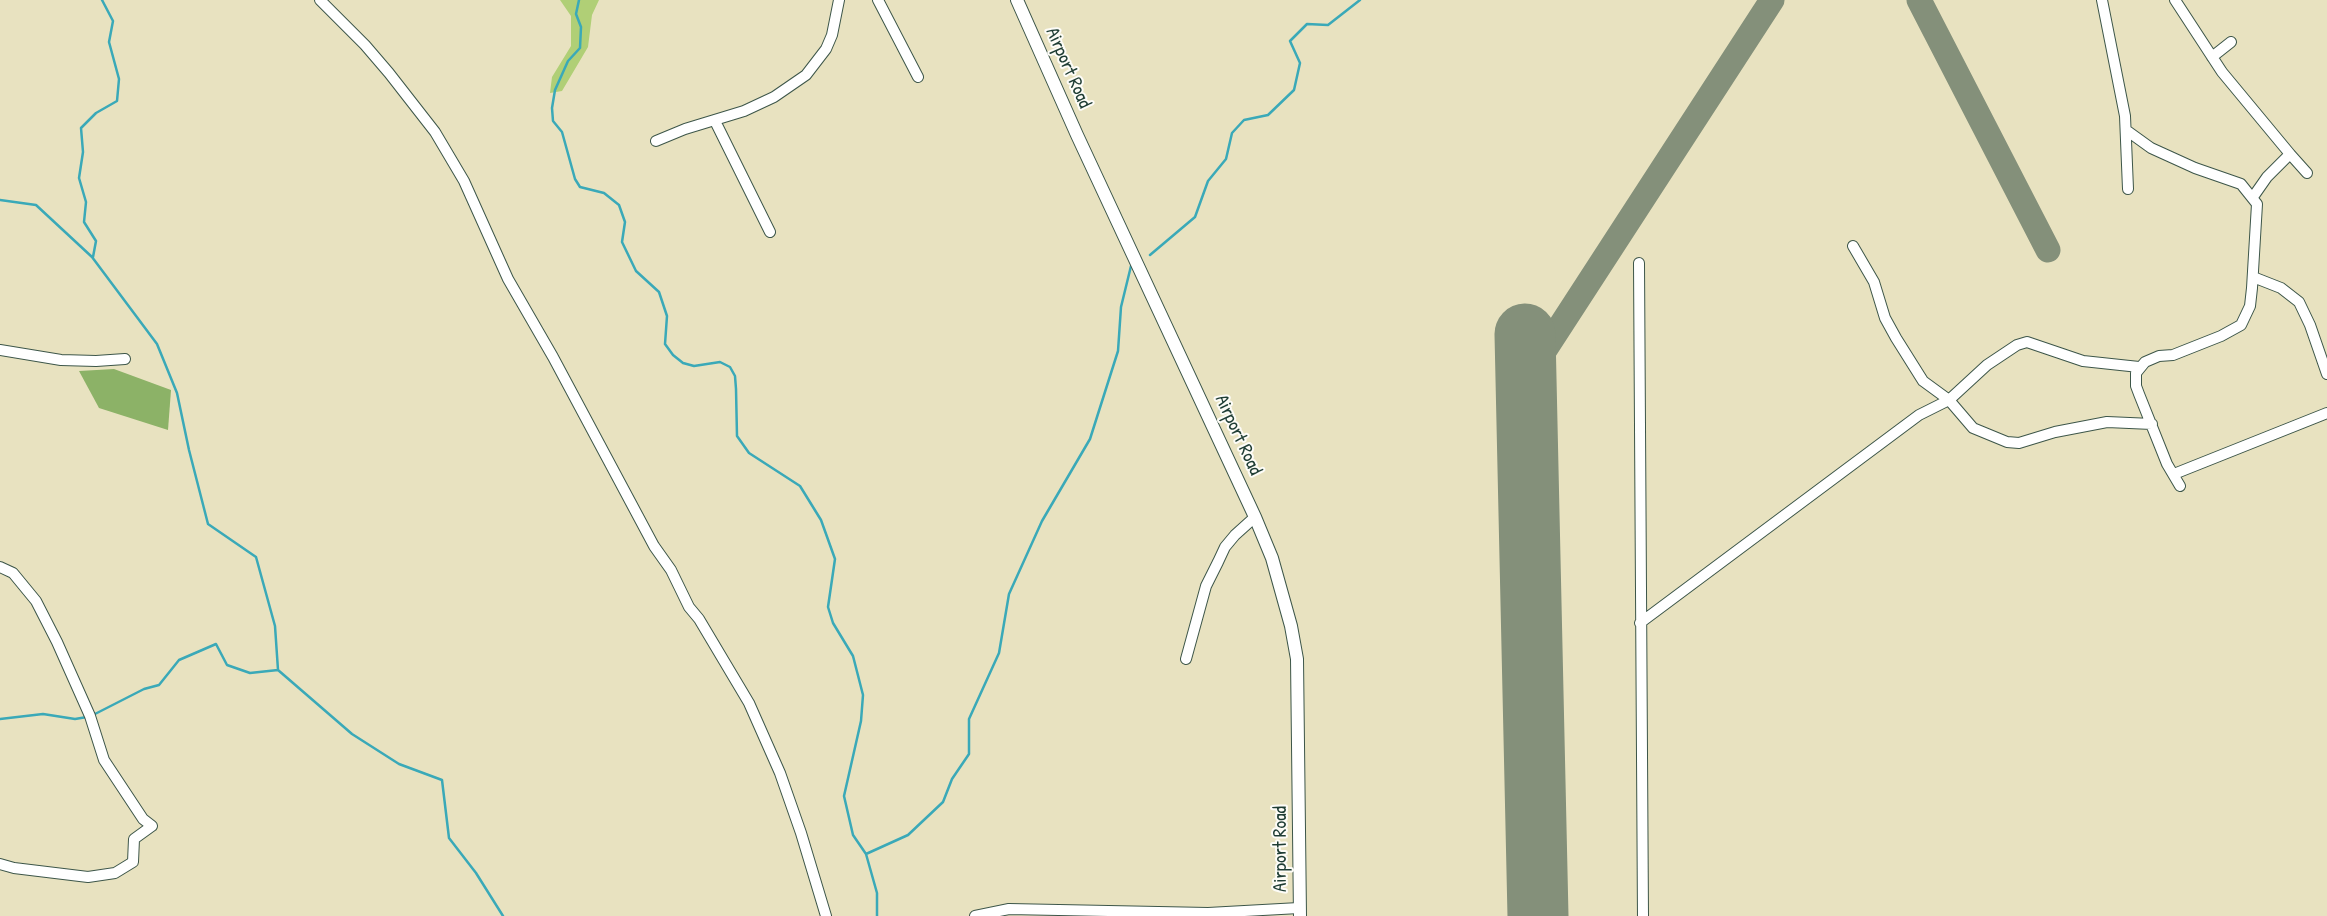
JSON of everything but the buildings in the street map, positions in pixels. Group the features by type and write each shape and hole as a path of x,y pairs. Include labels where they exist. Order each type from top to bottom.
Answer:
{"street":[{"path":"320,0 365,45 389,73 434,132 464,181 508,279 553,358 654,546 671,570 689,607 699,620 749,703 780,773 801,833 826,916"},
{"path":"656,141 685,129 744,111 774,97 806,75 826,49 832,34 839,0"},
{"path":"878,0 918,77"},
{"name":"Airport Road","path":"1017,0 1077,135 1255,517 1272,558 1286,604 1297,659 1300,912"},
{"path":"2102,0 2126,130 2128,188"},
{"path":"2175,0 2212,57 2307,173"},
{"path":"2212,57 2231,42"},
{"path":"715,121 770,232"},
{"path":"1640,623 1920,415 1949,400 2009,349 2027,342 2082,361 2139,367 2159,356 2173,355 2221,336 2241,325 2250,306 2257,204 2241,184 2195,168 2151,148 2126,130"},
{"path":"2252,197 2267,177 2290,154"},
{"path":"1852,246 1874,282 1885,318 1923,381 1949,400 1973,428 2007,442 2019,443 2054,432 2107,422 2152,424"},
{"path":"1639,264 1643,916"},
{"path":"2253,277 2281,288 2299,302 2310,325 2327,374"},
{"path":"0,350 60,360 125,359"},
{"path":"2139,367 2136,374 2136,386 2167,464 2180,486"},
{"path":"2174,474 2327,412"},
{"path":"1186,659 1206,586 1235,535 1255,517"},
{"path":"0,567 13,573 36,601 57,642 90,716 104,760 143,819 152,826 134,839 133,862 115,874 88,878 0,864"},
{"path":"975,916 1008,909 1208,913 1300,912"}],"green space":[{"path":"560,0 599,0 592,15 588,47 562,91 550,93 552,77 571,46 571,16"},
{"path":"114,369 171,390 168,430 99,408 79,371"}],"waterway":[{"path":"93,257 96,241 84,222 86,202 79,178 83,152 81,128 96,113 117,101 119,79 109,42 113,21 102,0"},
{"path":"579,0 576,14 581,27 580,48 568,61 555,90 552,108 553,121 562,132 575,179 580,187 604,193 619,205 625,222 622,242 636,271 659,292 667,316 665,344 673,355 683,363 694,366 720,362 730,367 735,376 737,436 749,453 800,486 821,520 835,559 828,607 833,623 853,656 863,695 861,721 844,796 853,835 866,854 877,893 877,916"},
{"path":"1150,255 1195,217 1208,181 1226,159 1232,133 1244,120 1268,115 1294,90 1300,63 1290,41 1307,24 1328,25 1360,0"},
{"path":"0,200 36,205 92,257 157,344 177,393 208,524 256,557 275,626 278,670 352,734 399,764 442,780 449,838 476,873 503,916"},
{"path":"866,854 908,835 943,802 952,779 969,754 969,719 999,653 1009,594 1042,521 1090,439 1118,351 1121,307 1131,266"},
{"path":"93,715 144,689 159,685 179,660 216,644 227,665 250,673 278,670"},
{"path":"0,719 43,714 75,719 87,717"}],"taxiway":[{"path":"1526,379 1772,0"},
{"path":"1919,0 2048,250"}],"runway":[{"path":"1525,334 1538,916"}]}
